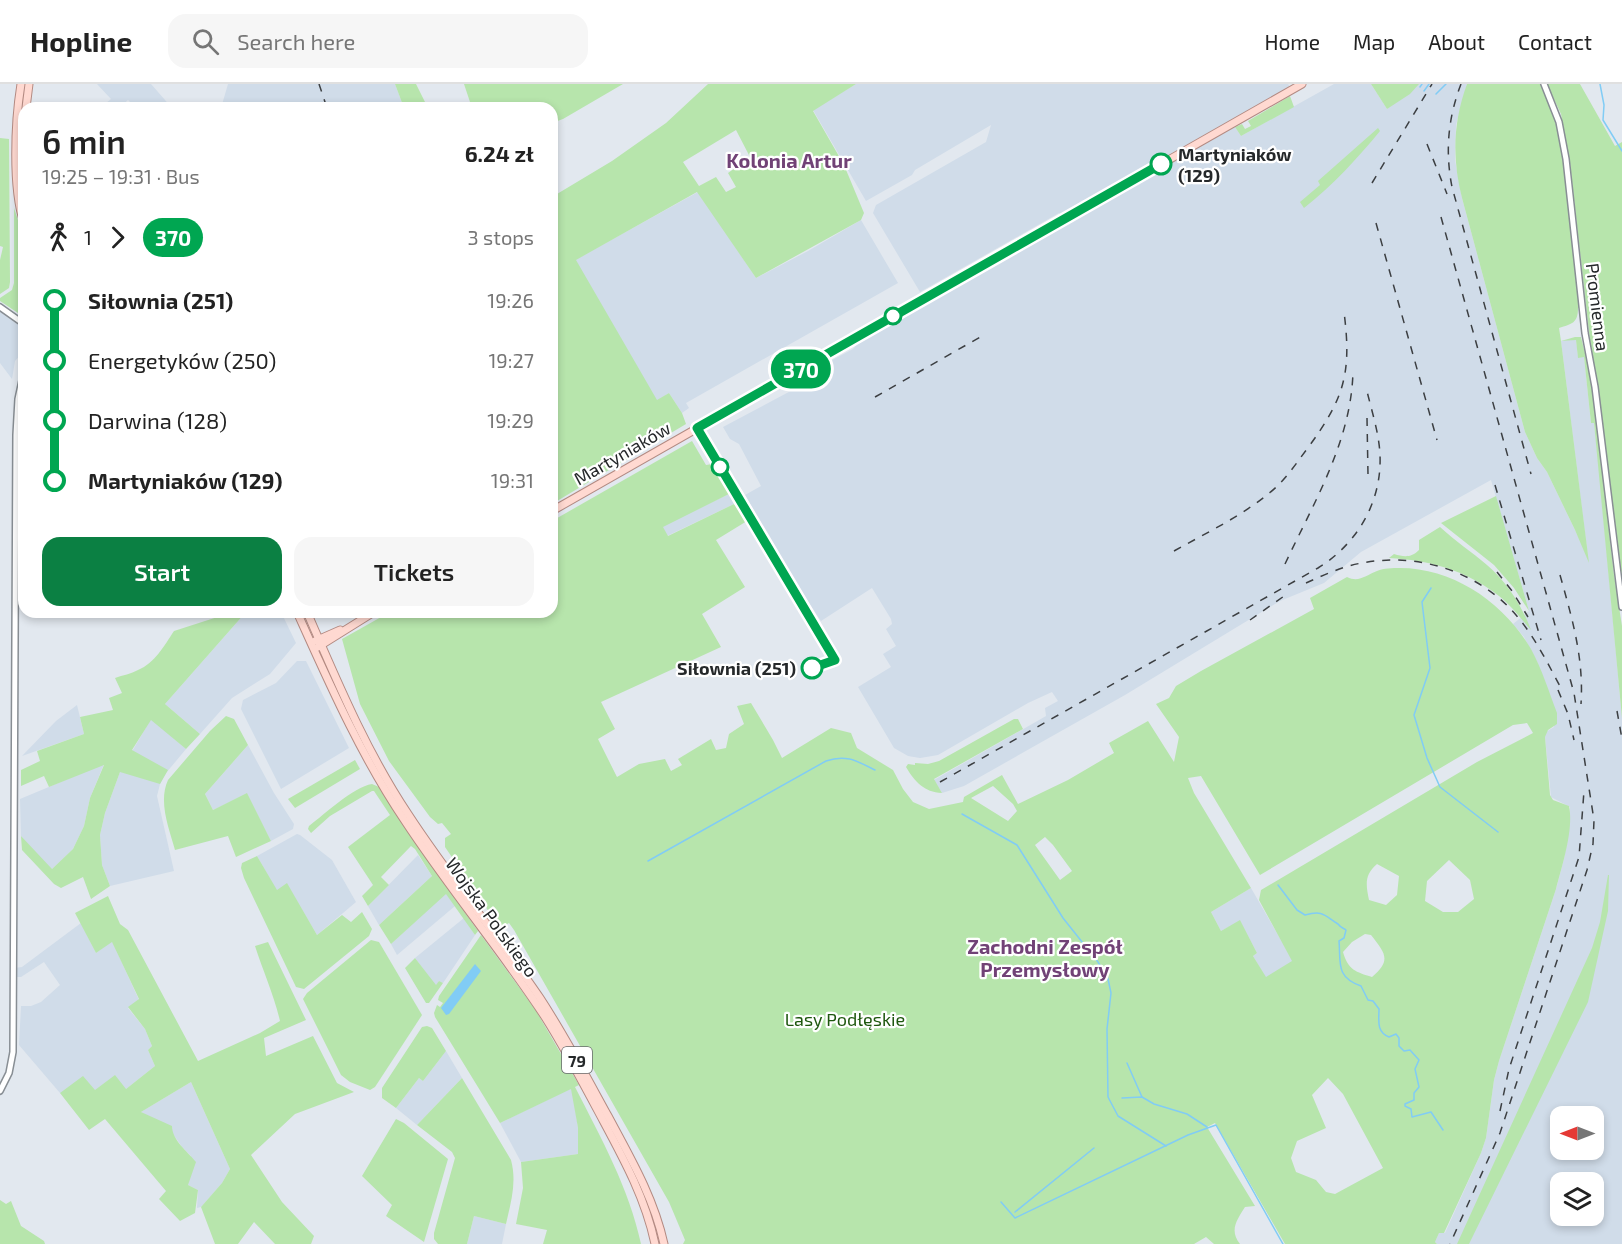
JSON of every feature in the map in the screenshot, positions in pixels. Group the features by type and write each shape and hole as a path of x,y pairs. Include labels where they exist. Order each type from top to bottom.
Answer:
{"main road":[{"path":"19,102 21,84"},
{"path":"27,102 29,84"},
{"name":"Martyniaków","path":"558,508 1302,84"},
{"path":"18,110 18,201"},
{"name":"Wojska Polskiego","path":"300,618 363,751 398,811 529,993 562,1045 628,1166 644,1206 655,1244"},
{"name":"Wojska Polskiego","path":"310,618 365,740 396,796 426,842 540,998 567,1041 643,1184 655,1211 664,1244"},
{"path":"312,646 364,618"},
{"path":"315,630 330,637"},
{"path":"326,656 330,637"}],"street":[{"name":"Promienna","path":"1544,84 1559,122 1566,159 1585,329 1595,387 1622,607"},
{"path":"0,308 18,320"},
{"path":"0,1090 9,1073 13,1052 18,399"}],"shaded area":[{"path":"97,84 151,84 167,102 130,102 128,100 107,102 111,99"},
{"path":"228,84 395,84 402,102 223,102"},
{"path":"856,84 1288,84 1290,87 920,292 873,213 876,205 986,142 991,125 866,201 813,110"},
{"path":"1334,84 1371,84 1387,109 1418,84 1467,84 1456,125 1455,160 1462,198 1525,432 1588,557 1561,341 1576,339 1578,357 1584,357 1599,470 1622,718 1622,1244 1437,1244 1435,1242 1439,1233 1445,1233 1486,1138 1499,1061 1556,889 1569,827 1570,807 1551,797 1545,737 1546,732 1554,727 1538,664 1524,637 1513,624 1529,611 1491,480 1361,552 1324,583 1280,601 1125,695 964,786 942,793 934,780 1046,716 1045,708 1058,701 1052,692 1028,703 938,755 920,758 908,756 894,748 858,687 891,667 883,654 896,646 886,629 892,624 891,619 872,588 821,621 793,579 745,495 761,486 739,444 730,439 723,427 822,374 823,365 853,349 860,341 1235,127 1241,136"},
{"path":"698,192 756,278 861,220 898,283 686,403 689,408 682,413 669,393 657,401 575,260"},
{"path":"0,312 18,325 18,358 15,361 12,379 0,363"},
{"path":"729,494 734,504 667,536 662,526"},
{"path":"241,618 284,618 296,643 270,674 232,698 200,734 165,704"},
{"path":"297,661 306,661 349,748 281,789 241,709 243,700 276,683"},
{"path":"77,705 84,734 22,756 56,721"},
{"path":"151,719 186,749 166,773 157,796 174,871 110,886 102,865 100,835 105,813 120,772"},
{"path":"248,745 294,824 293,829 271,841 247,794 213,810 205,794"},
{"path":"104,764 90,798 84,826 73,849 51,870 21,836 20,799"},
{"path":"297,834 332,860 356,902 317,935 287,884 277,891 257,856"},
{"path":"418,855 432,876 379,925 368,906"},
{"path":"1251,888 1293,961 1266,978 1253,956 1257,953 1240,921 1221,931 1211,912"},
{"path":"446,893 455,906 397,955 391,944"},
{"path":"464,918 475,935 443,983 439,981 436,986 415,958"},
{"path":"81,923 96,953 112,941 139,1000 128,1008 145,1029 152,1046 148,1050 155,1066 126,1089 60,1093 19,1045 21,1006 31,1006 41,1002 60,985 44,962 21,977 14,977 14,968 22,967"},
{"path":"446,1051 462,1078 417,1125 396,1108 419,1078 423,1081"},
{"path":"191,1082 230,1169 222,1183 201,1207 197,1208 198,1190 188,1185 191,1156 171,1131 141,1112"},
{"path":"572,1088 578,1128 578,1154 521,1162 500,1123"},
{"path":"474,1216 506,1224 502,1244 467,1244"}],"green space":[{"path":"395,84 416,84 425,102 402,102"},
{"path":"464,84 623,84 558,121 558,102 470,102"},
{"path":"708,84 856,84 813,111 844,165 864,213 861,220 756,278 697,192 576,260 657,400 669,393 686,424 558,500 558,193 612,161 666,123","holes":["736,130 750,157 728,173 736,187 726,192 716,177 699,186 683,162"]},
{"path":"1371,84 1419,84 1410,94 1387,109"},
{"path":"1467,84 1541,84 1561,144 1580,308 1573,322 1559,328 1589,563 1547,472 1537,458 1525,432 1462,198 1455,155 1459,112"},
{"path":"1547,84 1580,84 1615,146 1622,142 1622,578 1590,341 1570,163 1561,114"},
{"path":"1290,96 1294,107 1241,136 1235,127 1242,124 1245,129 1251,126 1248,121"},
{"path":"1378,128 1380,131 1353,162 1304,208 1300,202 1320,185 1318,181"},
{"path":"0,138 9,139 10,282 9,288 0,294 0,260 3,247 0,246"},
{"path":"14,208 18,220 18,313 0,301 0,298 12,290 14,283"},
{"path":"1581,337 1592,382 1622,626 1622,718 1594,423 1591,423 1584,357 1578,358 1576,340 1561,341"},
{"name":"Lasy Podłęskie","path":"692,441 706,465 712,464 729,494 663,527 668,536 734,504 747,521 716,540 745,587 702,614 721,647 601,702 615,729 598,739 617,777 639,764 665,759 671,771 682,765 678,759 711,739 716,750 726,748 729,734 744,724 737,706 751,703 782,758 831,728 851,733 857,748 893,770 913,802 929,809 963,802 964,797 1002,775 1018,804 1068,780 1114,753 1109,743 1148,721 1174,762 1179,737 1156,704 1169,698 1176,686 1314,609 1310,598 1347,577 1359,579 1388,568 1420,570 1439,574 1476,591 1492,603 1520,632 1542,673 1557,713 1557,724 1548,730 1545,737 1550,795 1553,800 1569,806 1570,825 1556,889 1499,1061 1486,1138 1444,1233 1439,1233 1435,1242 1437,1244 1285,1244 1215,1123 1207,1127 1255,1206 1245,1207 1237,1221 1235,1234 1240,1244 1214,1244 1206,1237 1194,1244 683,1244 685,1240 669,1202 514,930 509,923 500,928 445,847 445,838 451,834 442,823 438,824 430,817 389,761 360,704 342,639 379,618 558,618 558,518","holes":["1527,723 1533,733 1477,762 1261,890 1259,900 1292,961 1266,977 1253,956 1257,953 1240,920 1221,931 1211,912 1251,888 1194,793 1188,778 1201,776 1260,875 1513,725","993,786 1013,804 1017,811 1008,821 971,798","1045,837 1072,871 1060,880 1035,845","1449,860 1470,880 1474,899 1458,912 1443,912 1425,901 1427,881","1377,864 1399,876 1397,895 1386,905 1369,900 1368,876","1365,934 1371,935 1383,952 1382,966 1372,977 1361,974 1347,963 1343,952 1352,942","1328,1078 1343,1094 1383,1168 1335,1194 1326,1192 1316,1180 1296,1172 1291,1158 1297,1141 1326,1128 1312,1095"]},
{"path":"1496,496 1529,611 1514,588 1494,565 1441,523"},
{"path":"1440,527 1501,579 1518,603 1531,630 1512,608 1474,579 1433,564 1389,558 1394,554 1410,556 1419,550 1419,540"},
{"path":"214,618 241,618 165,704 200,734 186,749 151,720 132,750 168,770 160,784 120,772 105,813 100,835 102,865 110,886 91,899 83,877 61,888 54,884 22,850 21,836 52,869 73,849 84,826 90,798 104,765 49,787 44,776 21,786 21,770 40,761 37,751 84,734 80,717 113,710 109,698 122,693 115,678 144,667 159,654 174,631"},
{"path":"226,716 234,719 248,745 205,794 213,810 247,793 271,841 236,857 228,836 175,850 164,806 168,780"},
{"path":"1014,719 1018,719 1023,729 934,779 942,793 930,791 921,785 906,767 908,764 928,764 939,761"},
{"path":"355,760 360,769 295,808 288,799"},
{"path":"372,784 379,787 409,834 478,931 475,935 446,894 391,944 379,925 432,876 411,846 381,877 389,885 368,906 362,896 373,885 348,847 390,815 374,791 330,816 311,833 308,829 348,795"},
{"path":"257,856 277,890 287,883 317,935 342,915 351,922 362,912 372,929 369,936 304,989 296,987 244,878 242,863"},
{"path":"1608,875 1608,911 1588,1002 1469,1244 1457,1244 1592,948 1600,922"},
{"path":"108,896 120,924 128,930 198,1061 260,1033 280,1021 255,946 268,942 306,1020 264,1038 266,1056 313,1036 337,1083 354,1092 295,1114 251,1155 282,1202 314,1236 311,1244 275,1244 254,1222 238,1244 215,1244 201,1207 222,1183 230,1169 191,1082 141,1112 172,1126 177,1141 196,1162 188,1185 198,1190 195,1213 180,1221 159,1199 166,1191 105,1119 89,1130 60,1093 83,1076 95,1090 115,1075 126,1089 155,1066 148,1050 152,1046 145,1029 128,1007 139,999 112,942 96,953 75,913"},
{"path":"481,935 535,1009 579,1085 575,1087 622,1183 641,1244 543,1244 547,1230 516,1224 523,1188 521,1162 578,1154 578,1128 571,1089 500,1123 435,1017 437,1005 440,1007 443,1003 438,1000 439,996"},
{"path":"371,940 379,942 422,1015 375,1087 370,1090 350,1082 341,1075 303,999 307,993"},
{"path":"415,958 436,985 439,981 443,983 429,1003 426,1003 405,968"},
{"path":"422,1027 432,1028 446,1051 423,1081 419,1078 396,1108 382,1098 382,1088"},
{"path":"462,1078 511,1160 513,1192 506,1224 474,1216 467,1244 438,1244 434,1239 434,1233 455,1158 452,1152 417,1125"},
{"path":"396,1119 448,1159 424,1242 386,1216 392,1205 362,1176"},
{"path":"0,1200 6,1204 11,1201 21,1226 45,1244 0,1244"}],"water":[{"path":"475,964 481,971 446,1015 441,1008"}],"waterway":[{"path":"1424,91 1429,84"},
{"path":"1436,94 1446,84"},
{"path":"1600,84 1604,105 1603,120 1622,151"},
{"path":"1431,588 1422,602 1430,668 1414,715 1427,758 1440,787 1498,832"},
{"path":"648,861 826,761 846,758 875,770"},
{"path":"962,814 1017,845 1063,918 1098,962 1108,979 1111,993 1107,1029 1108,1097 1118,1116 1166,1146"},
{"path":"1278,885 1297,910 1305,915 1323,914 1346,930 1344,938 1339,941 1343,973 1361,986 1368,1000 1373,1001 1379,1009 1379,1025 1382,1032 1389,1037 1396,1034 1399,1038 1399,1046 1404,1051 1410,1050 1419,1060 1415,1069 1419,1087 1414,1093 1414,1100 1405,1106 1411,1109 1412,1117 1431,1112 1443,1130"},
{"path":"1127,1063 1142,1097"},
{"path":"1122,1098 1142,1097 1154,1104 1187,1114 1207,1127"},
{"path":"1001,1202 1015,1218 1188,1135 1216,1125 1283,1244"},
{"path":"1015,1212 1094,1148"}],"railway":[{"path":"319,84 325,102"},
{"path":"1372,183 1432,84"},
{"path":"1461,84 1453,109 1449,135 1452,187 1531,474"},
{"path":"1427,144 1447,194"},
{"path":"1441,217 1574,693 1594,820 1593,844 1587,870 1500,1133 1450,1244"},
{"path":"1376,223 1437,440"},
{"path":"1174,551 1246,510 1274,489 1289,473 1320,431 1337,400 1346,369 1344,312"},
{"path":"875,397 982,336"},
{"path":"1285,564 1330,470 1339,446 1351,396 1353,370"},
{"path":"940,782 1318,568 1344,547 1355,534 1372,505 1380,472 1378,438 1366,387"},
{"path":"1367,418 1368,475"},
{"path":"1495,485 1541,640"},
{"path":"1306,583 1348,566 1383,560 1426,563 1466,577 1501,600 1523,623 1562,690"},
{"path":"1497,572 1528,617"},
{"path":"1560,575 1579,654 1581,704"},
{"path":"1250,620 1287,594"},
{"path":"1558,690 1568,714 1574,740"},
{"path":"1617,711 1622,739"},
{"path":"1500,1111 1509,1069 1579,857 1584,791"}],"bus line":[{"name":"370","path":"812,668 835,660 697,428 1161,164"}],"place":[{"name":"Martyniaków (129)","path":"1161,164"},
{"name":"Siłownia (251)","path":"812,668"}],"district":[{"name":"Kolonia Artur","path":"789,160"},
{"name":"Zachodni Zespół Przemysłowy","path":"1045,958"}]}
